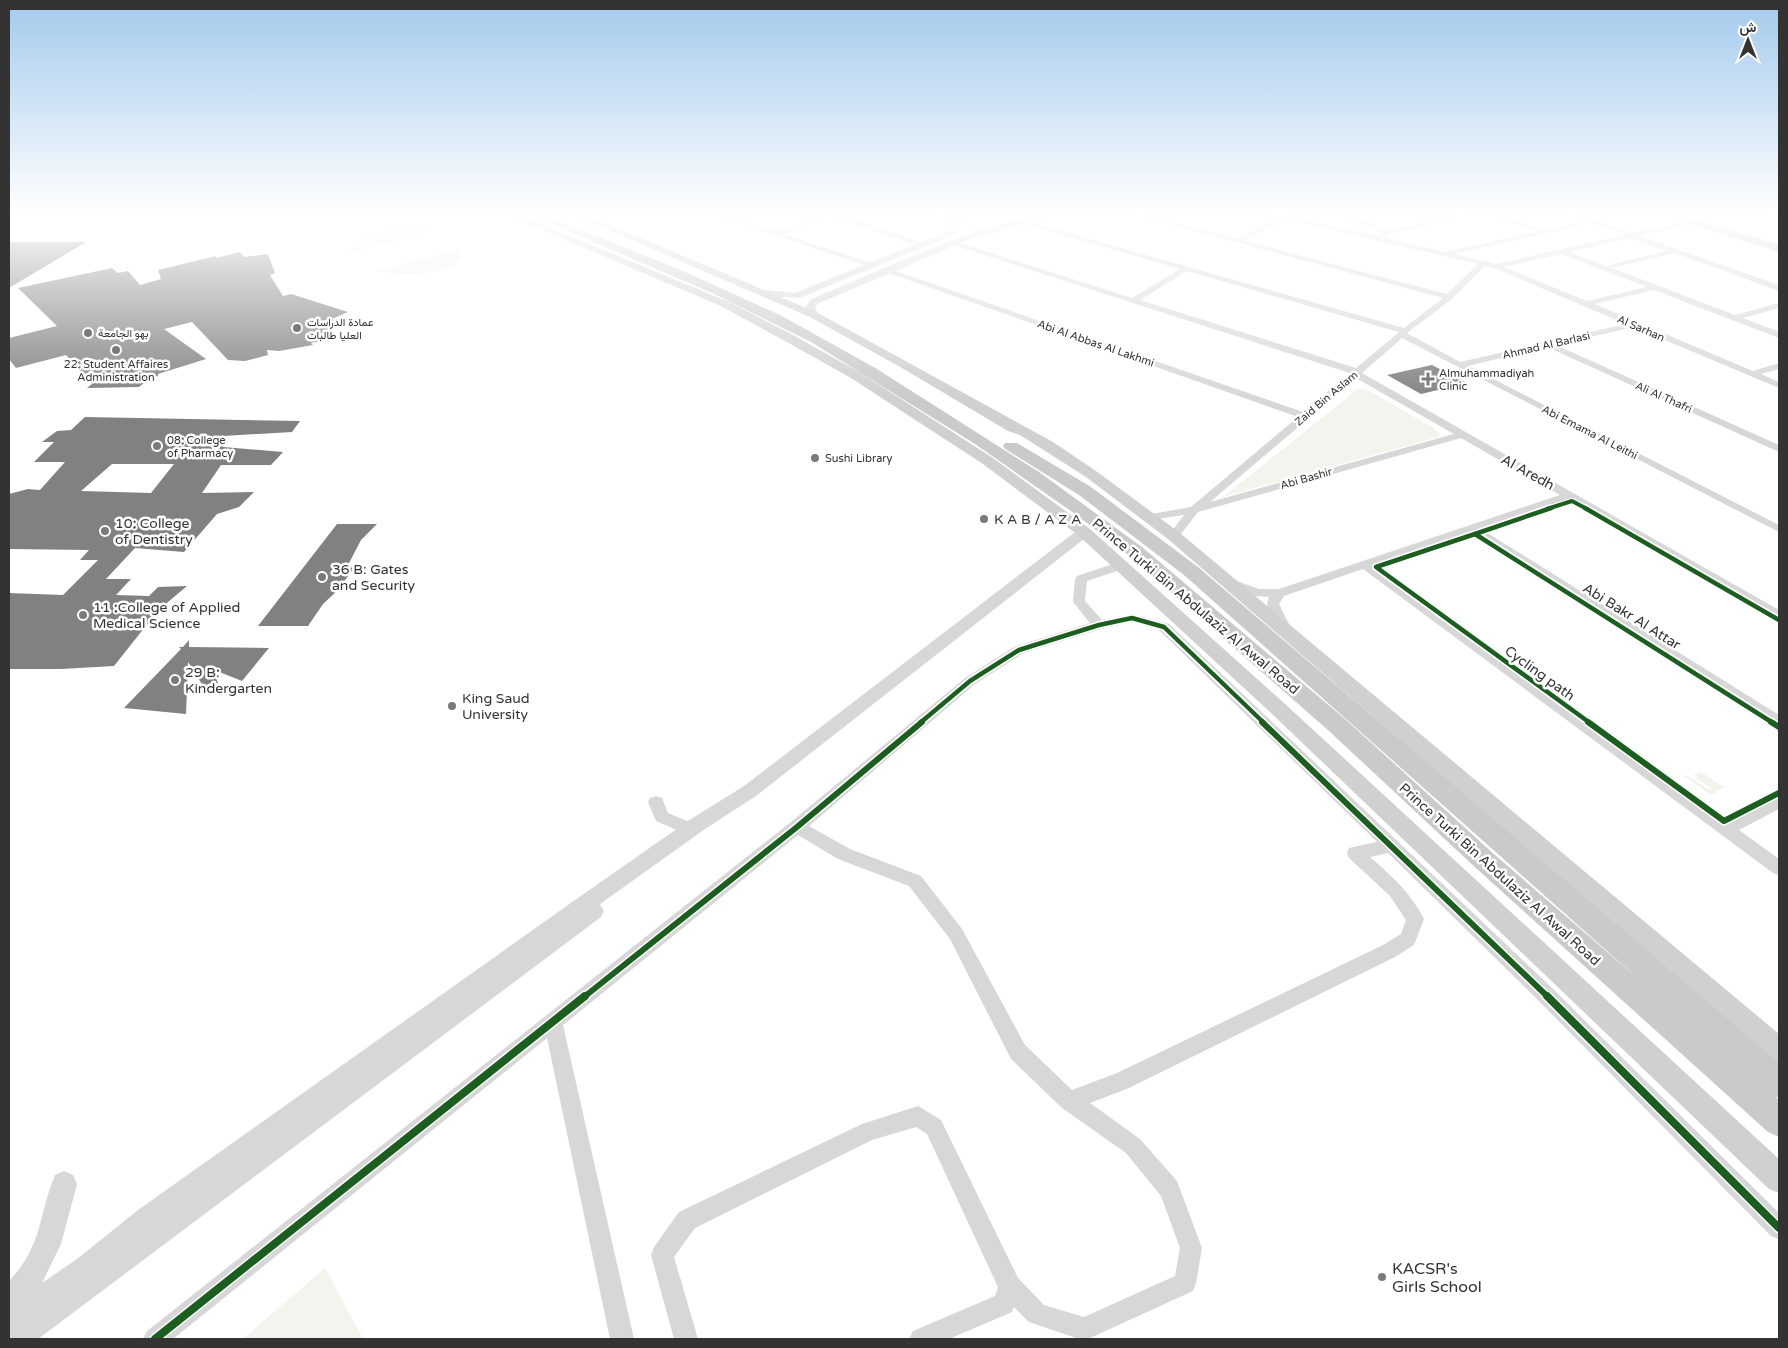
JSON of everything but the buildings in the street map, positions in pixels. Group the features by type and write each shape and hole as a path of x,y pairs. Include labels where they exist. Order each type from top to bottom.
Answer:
{"main road":[{"path":"658,276 725,304 855,375 988,461 1090,536 1130,561 1242,643"},
{"name":"Prince Turki Bin Abdulaziz Al Awal Road","path":"683,276 779,320 866,368 974,436 1102,525 1242,643 1349,722 1779,1083"},
{"name":"Prince Turki Bin Abdulaziz Al Awal Road","path":"705,276 729,285 849,345 1085,491 1191,571 1349,722 1486,862 1779,1121"},
{"path":"725,276 814,315 1026,432 1084,468 1174,536 1779,1051"},
{"path":"1002,420 1028,439 1085,491"},
{"path":"1090,536 1119,566 1178,616 1373,796 1779,1179"}],"street":[{"path":"766,293 796,296 843,276"},
{"path":"814,315 810,308 813,302 875,276"},
{"name":"Abi Al Abbas Al Lakhmi","path":"901,276 1304,416"},
{"name":"Al Aredh","path":"1057,276 1357,373 1462,435 1779,615"},
{"path":"1134,300 1174,276"},
{"path":"1209,276 1403,332"},
{"path":"1372,276 1449,297"},
{"name":"Zaid Bin Aslam","path":"1174,536 1194,510 1403,332 1449,297 1471,276"},
{"name":"Al Sarhan","path":"1519,276 1779,385"},
{"path":"1623,276 1779,335"},
{"path":"1746,276 1779,288"},
{"path":"816,287 818,292 837,292"},
{"path":"1586,304 1653,288"},
{"path":"1734,318 1779,305"},
{"name":"Ahmad Al Barlasi","path":"1459,365 1632,324"},
{"name":"Abi Emama Al Leithi","path":"1403,332 1459,365 1777,526"},
{"name":"Ali Al Thafri","path":"1549,345 1779,449"},
{"path":"1752,374 1779,366"},
{"name":"Abi Bashir","path":"1150,517 1194,510 1462,435"},
{"path":"1227,582 1258,593 1280,593 1570,496"},
{"name":"Abi Bakr Al Attar","path":"1473,528 1779,722"},
{"path":"9,1322 86,1268 155,1213 698,824 750,791 1090,536"},
{"path":"1366,564 1779,868"},
{"path":"1099,625 1079,602 1081,579 1119,566"},
{"path":"1280,593 1274,599 1273,604 1287,633"},
{"path":"155,1339 797,827 970,681 1019,650 1099,625 1132,618 1164,627 1543,992 1779,1228"},
{"path":"656,802 662,817 673,823 686,828 698,824"},
{"path":"1727,829 1779,802"},
{"path":"15,1339 665,859 698,824"},
{"path":"686,1339 662,1255 687,1220 869,1130 918,1116 934,1127 1010,1286 1037,1314 1086,1334 1186,1283 1191,1248 1168,1189 1133,1146 1069,1101 1018,1052 956,934 915,882 844,854 797,827"},
{"path":"1069,1101 1122,1081 1389,951 1408,939 1415,918 1396,891 1355,853 1390,846"},
{"path":"553,1023 622,1339"},
{"path":"9,1300 30,1277 46,1248 56,1225 64,1184"},
{"path":"922,1339 1004,1304 1010,1286"}],"shaded area":[{"path":"1358,389 1366,389 1435,429 1440,435 1223,497"},
{"path":"1701,772 1724,787 1711,795 1684,776 1687,775 1709,790 1711,788 1693,776"},
{"path":"325,1268 363,1339 243,1339"}],"cycle path":[{"path":"1779,620 1572,501 1475,534 1779,727"},
{"name":"Cycling path","path":"1475,534 1376,567 1724,821 1779,793"},
{"path":"155,1339 797,827 970,681 1019,650 1099,625 1132,618 1164,627 1543,992 1779,1228"}],"place":[{"name":"عمادة الدراسات العليا طالبات","path":"297,328"},
{"name":"بهو الجامعة","path":"88,333"},
{"name":"22: Student Affaires Administration","path":"116,350"},
{"name":"Almuhammadiyah Clinic","path":"1428,379"},
{"name":"08: College of Pharmacy","path":"157,446"},
{"name":"Sushi Library","path":"815,458"},
{"name":"K A B / A Z A","path":"984,519"},
{"name":"10: College of Dentistry","path":"105,531"},
{"name":"36 B: Gates and Security","path":"322,577"},
{"name":"11 :College of Applied Medical Science","path":"83,615"},
{"name":"29 B: Kindergarten","path":"175,680"},
{"name":"King Saud University","path":"452,706"},
{"name":"KACSR's Girls School","path":"1382,1277"}]}
